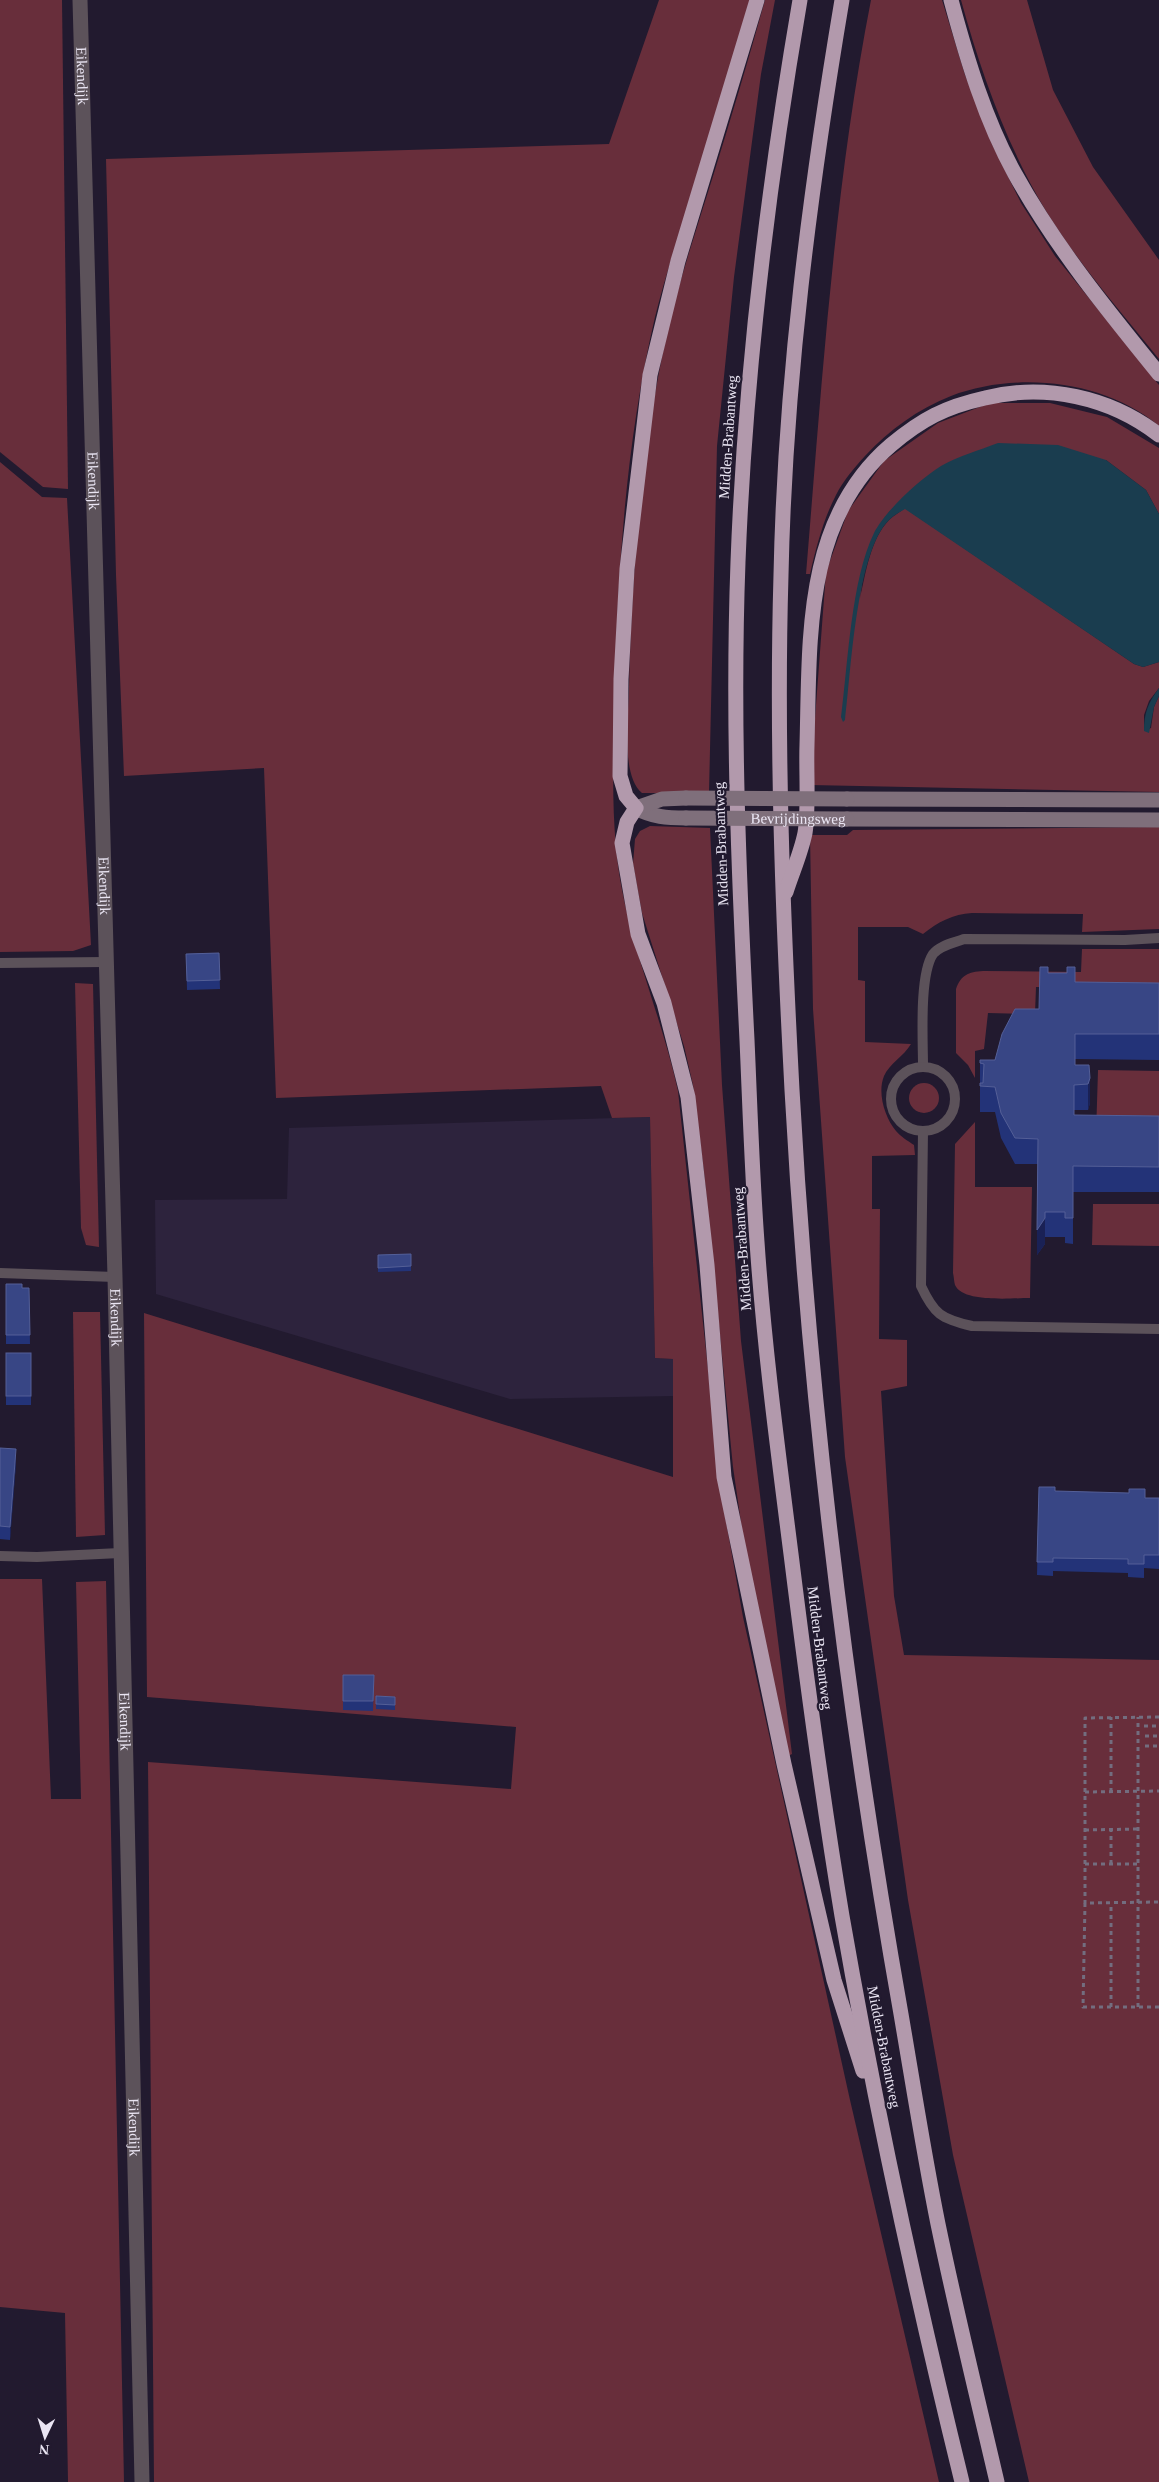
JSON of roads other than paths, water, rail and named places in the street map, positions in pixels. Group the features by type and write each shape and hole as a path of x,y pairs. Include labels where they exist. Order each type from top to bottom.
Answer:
{"highway":[{"path":"757,0 678,262 650,374 627,569 621,679 620,776 626,796 636,808 627,822 622,843 638,934 664,1003 688,1097 707,1265 724,1477 784,1764 834,1980 884,2137"},
{"name":"Midden-Brabantweg","path":"800,0 772,176 749,380 738,565 736,781 757,1246 778,1450 810,1711 842,1916 884,2137 932,2358 962,2482"},
{"name":"Midden-Brabantweg","path":"842,0 814,179 792,386 781,572 782,905 800,1238 807,1326 852,1708 883,1915 938,2221 997,2482"},
{"path":"951,0 980,96 1014,172 1039,214 1080,275 1159,374"},
{"path":"782,905 805,832 809,656 819,570 841,505 860,475 913,426 952,405 992,396 1034,392 1076,395 1112,407 1143,422 1159,435"}],"main road":[{"name":"Bevrijdingsweg","path":"636,808 662,799 686,798 1159,800"},
{"name":"Bevrijdingsweg","path":"636,808 662,818 1159,820"}],"street":[{"name":"Eikendijk","path":"80,0 115,1278 142,2482"}],"lane":[{"path":"923,1066 924,984 933,954 940,948 964,939 1125,940 1159,938"},
{"path":"0,963 106,962"},
{"path":"923,1066 933,1068 949,1080 955,1099 949,1118 942,1125 923,1131 904,1125 896,1118 890,1099 892,1089 900,1076 913,1068 923,1066"},
{"path":"923,1131 921,1286 931,1307 950,1321 972,1326 1159,1328"},
{"path":"0,1273 115,1278"},
{"path":"0,1556 37,1558 120,1553"}],"water":[{"path":"998,443 1058,445 1106,460 1146,490 1159,514 1159,662 1143,667 1134,664 905,509 889,520 878,536 869,558 857,614 845,720 843,722 841,717 855,598 866,552 879,524 913,487 941,466"},
{"path":"1159,688 1159,696 1154,707 1149,733 1144,731 1146,713 1149,703"}]}
